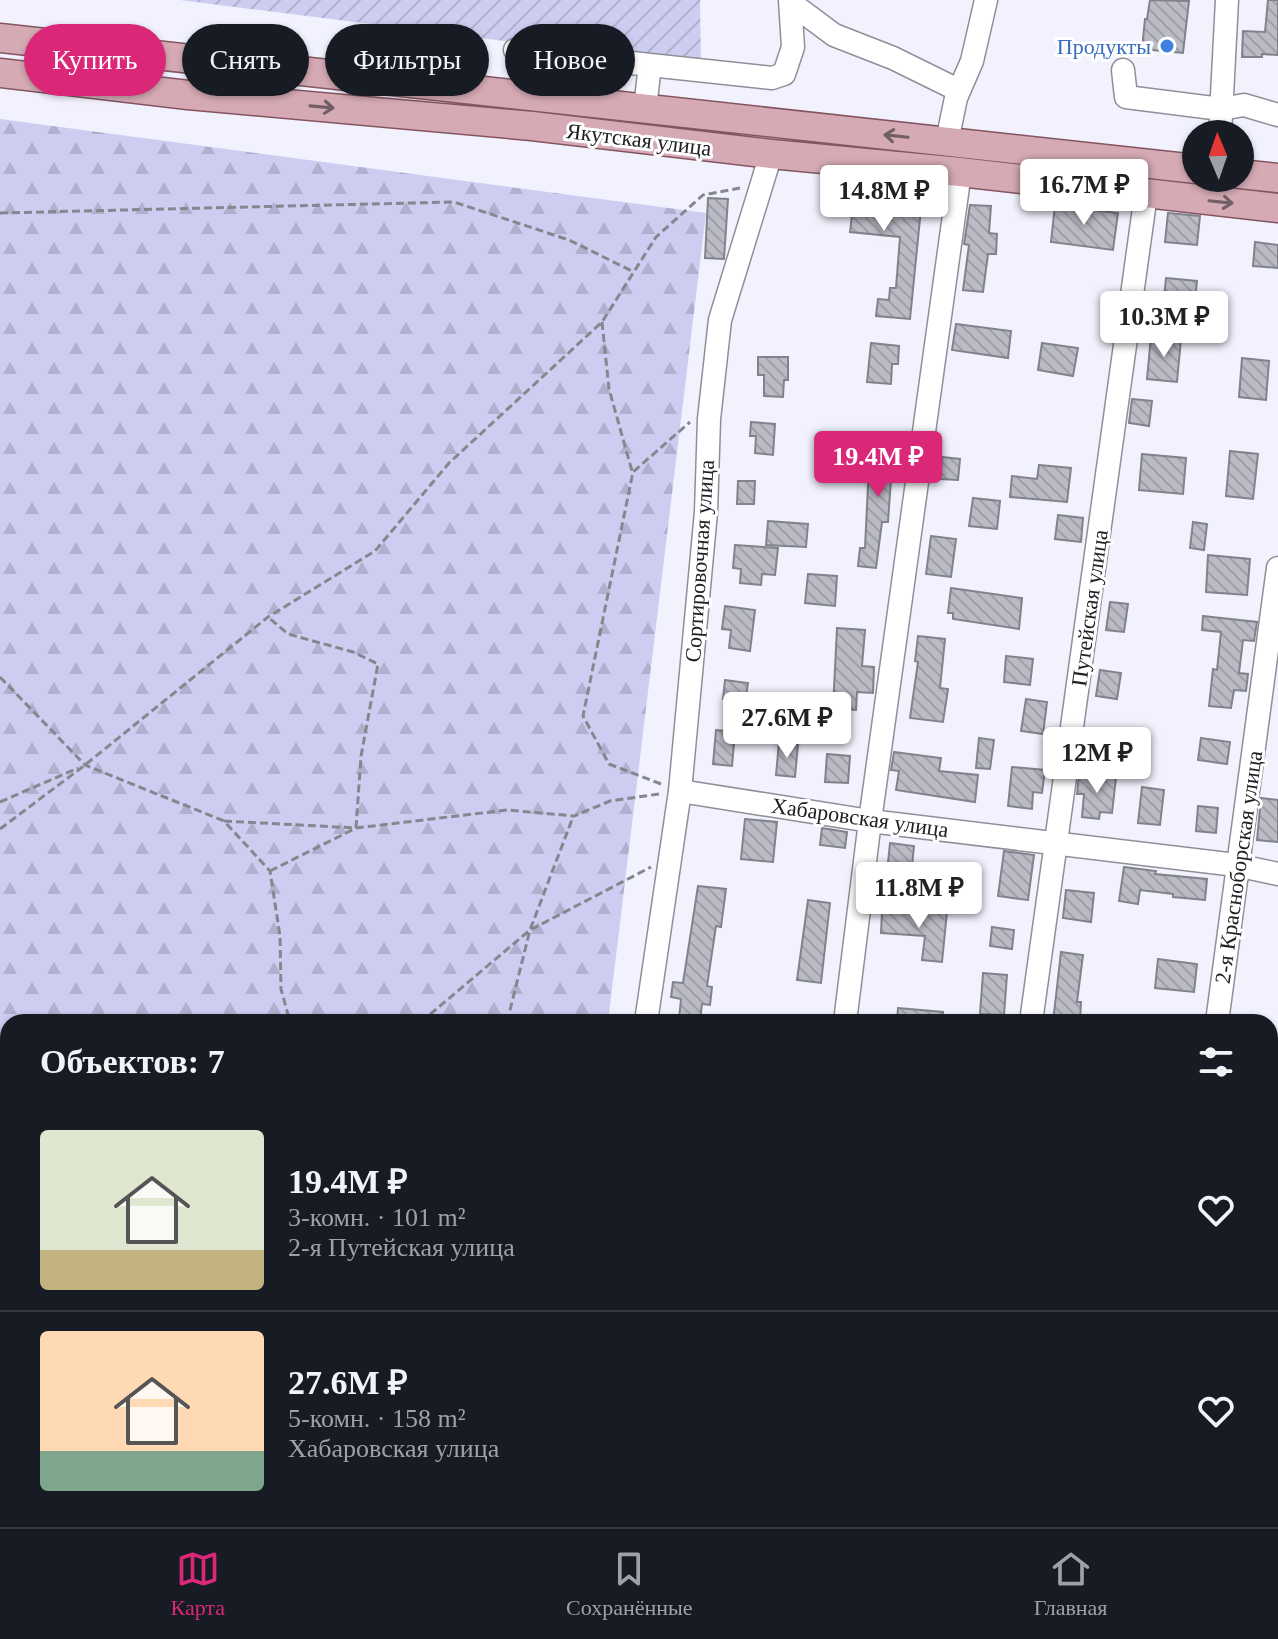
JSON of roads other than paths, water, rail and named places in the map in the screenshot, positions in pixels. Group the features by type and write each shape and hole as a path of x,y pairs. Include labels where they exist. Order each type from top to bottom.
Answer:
{"main road":[{"name":"Якутская улица","path":"0,38 1182,167"},
{"name":"Якутская улица","path":"0,73 188,95 532,126 768,163 960,172 1278,208"},
{"path":"1254,175 1278,178"}],"street":[{"path":"947,141 958,90 972,61 986,0"},
{"path":"1221,120 1227,0"},
{"path":"790,2 834,35 893,58 958,90"},
{"path":"635,63 772,78 784,74 793,47 790,2"},
{"path":"788,62 808,47 834,35"},
{"path":"645,108 650,65"},
{"path":"1123,70 1126,97 1221,109 1244,105 1278,115"},
{"name":"Сортировочная улица","path":"647,1014 680,791 706,512 709,419 720,320 768,163"},
{"path":"846,1014 960,172"},
{"name":"Путейская улица","path":"1032,1014 1146,194"},
{"name":"2-я Красноборская улица","path":"1218,1014 1278,568"},
{"name":"Хабаровская улица","path":"680,791 870,821 1236,865 1278,874"}],"place":[{"name":"Продукты","path":"1167,46"}]}
